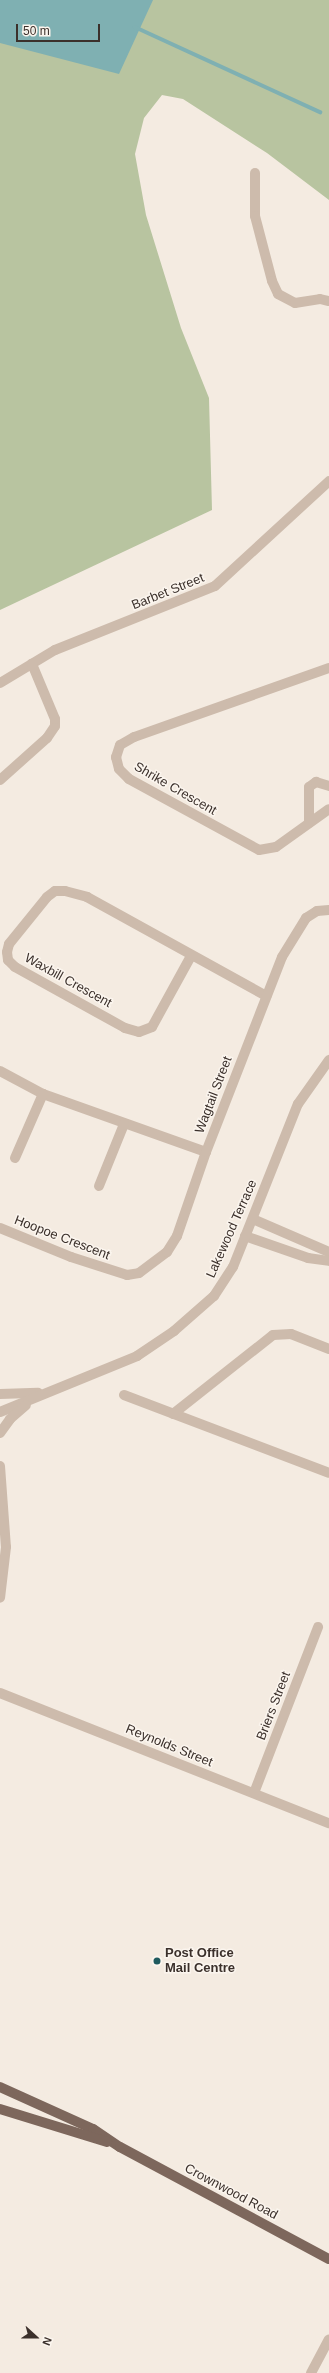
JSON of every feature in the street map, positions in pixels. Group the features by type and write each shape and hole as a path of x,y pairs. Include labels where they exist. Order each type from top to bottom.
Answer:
{"main road":[{"name":"Crownwood Road","path":"0,2087 75,2120 120,2147 329,2259"},
{"name":"Crownwood Road","path":"0,2109 120,2147"}],"street":[{"path":"255,173 255,216 272,281 278,294 295,303 320,299 329,301"},
{"name":"Barbet Street","path":"0,683 60,648 215,586 329,481"},
{"path":"0,780 47,738 55,726 55,720 32,664"},
{"name":"Shrike Crescent","path":"329,668 134,737 120,746 117,753 119,769 129,779 253,848 272,848 329,808"},
{"path":"309,823 309,787 316,782 329,786"},
{"name":"Waxbill Crescent","path":"191,956 152,1027 139,1032 125,1028 15,967 9,962 7,952 9,944 47,897 60,890 87,897 191,956 266,996"},
{"name":"Wagtail Street","path":"115,1272 127,1275 139,1273 171,1248 206,1152 282,957 302,922 313,912 329,910"},
{"name":"Lakewood Terrace","path":"0,1412 137,1356 174,1331 221,1288 253,1219 298,1104 326,1072 329,1060"},
{"path":"0,1071 43,1094 206,1152"},
{"path":"15,1158 43,1094"},
{"path":"98,1186 124,1124"},
{"path":"253,1219 329,1252"},
{"name":"Hoopoe Crescent","path":"0,1228 115,1272"},
{"path":"245,1236 308,1258 329,1261"},
{"path":"173,1414 273,1335 291,1334 329,1349"},
{"path":"0,1394 49,1392"},
{"path":"0,1433 19,1410 37,1396"},
{"path":"124,1396 328,1471"},
{"path":"0,1466 6,1540 0,1598"},
{"name":"Briers Street","path":"254,1793 318,1627"},
{"name":"Reynolds Street","path":"0,1693 329,1823"},
{"path":"311,2373 329,2339"}],"green space":[{"path":"0,0 329,0 329,200 267,153 183,99 162,95 144,118 135,154 146,215 181,328 209,398 212,510 0,610"}],"water":[{"path":"0,0 153,0 119,74 0,43"}],"waterway":[{"path":"135,27 320,112"}],"place":[{"name":"Post Office Mail Centre","path":"157,1961"}]}
